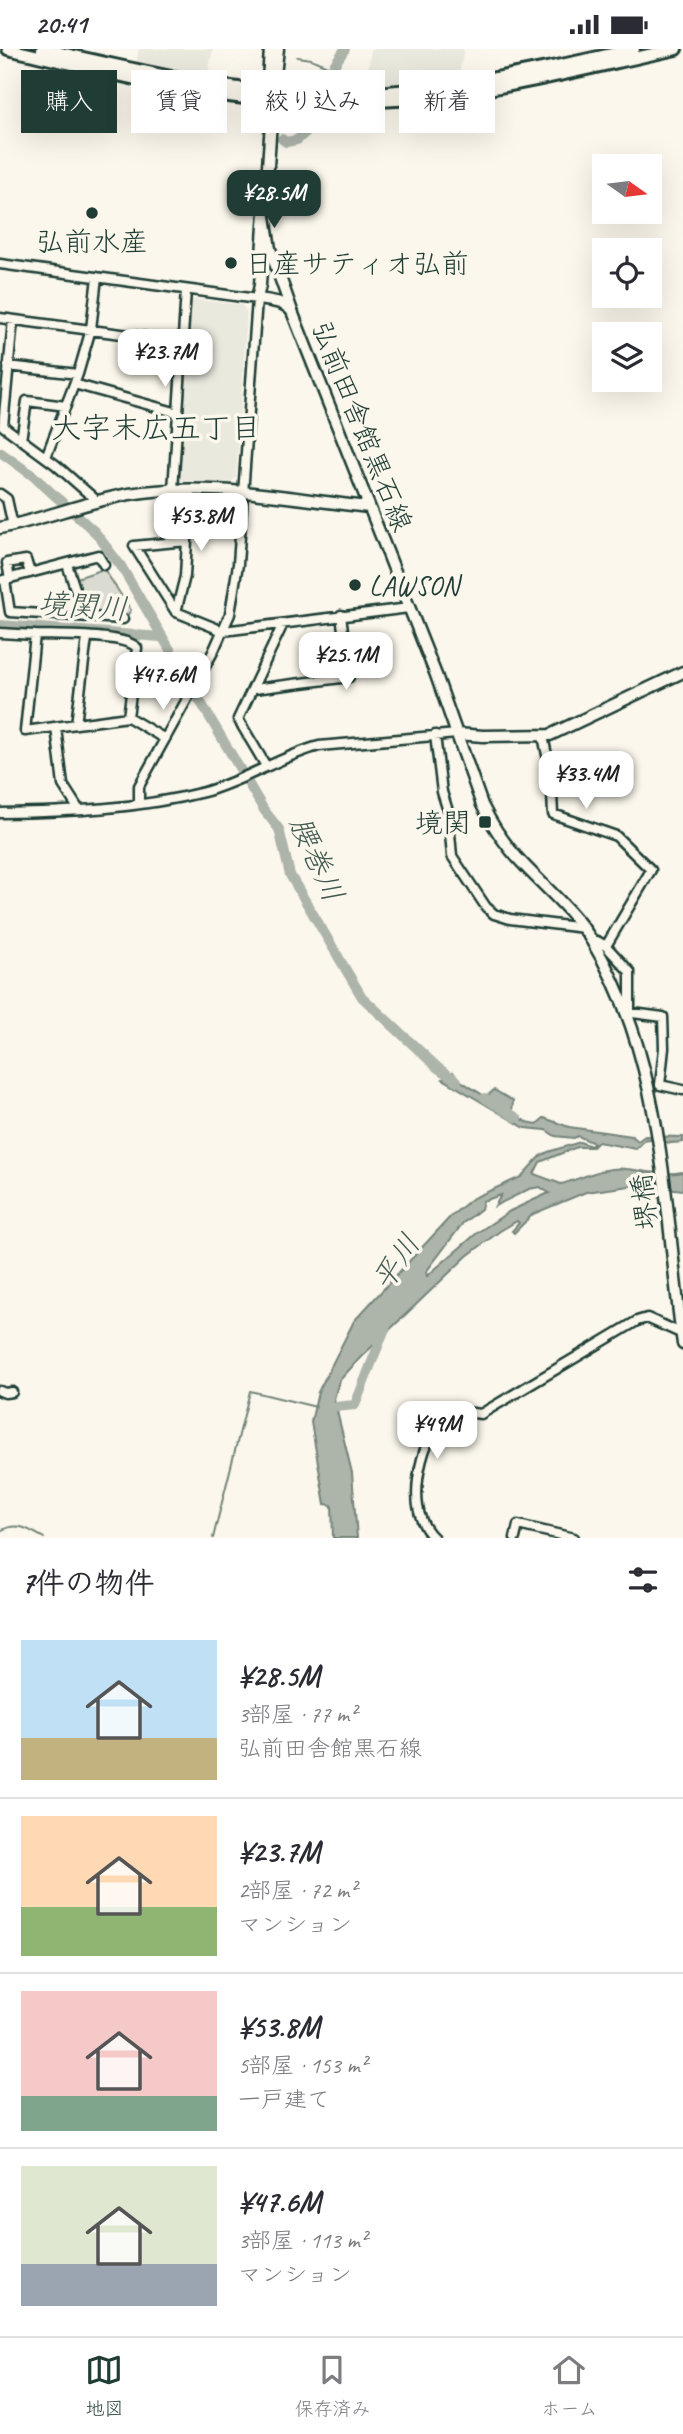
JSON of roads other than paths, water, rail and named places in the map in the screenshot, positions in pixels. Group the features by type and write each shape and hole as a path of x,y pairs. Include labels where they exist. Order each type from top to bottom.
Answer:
{"highway":[{"path":"8,49 178,87 241,93"},
{"path":"42,49 241,91"},
{"path":"385,92 479,81 635,49"},
{"path":"385,100 476,91 676,49"}],"main road":[{"path":"270,49 270,70"},
{"path":"274,70 278,49"},
{"path":"257,299 255,284 267,133"},
{"name":"弘前田舎館黒石線","path":"268,133 265,216 257,299 286,306 293,314"},
{"name":"弘前田舎館黒石線","path":"265,216 270,249 293,314 410,608 475,789 490,820 522,864 566,906 584,928 610,972 628,1012 648,1083 654,1117"},
{"path":"0,528 131,494 190,489 243,492 369,507"},
{"path":"457,734 543,736 559,731 683,672"},
{"name":"堺橋","path":"654,1117 683,1337"}],"street":[{"path":"0,264 257,299 235,589 223,631 139,786 139,803"},
{"path":"46,457 78,374 91,329 97,277"},
{"path":"173,490 186,289"},
{"path":"0,318 182,342"},
{"path":"13,320 2,401 3,426 46,457 97,501"},
{"path":"8,366 78,374"},
{"path":"74,384 178,413"},
{"path":"21,440 27,401 66,406"},
{"path":"176,612 185,576 190,489"},
{"path":"0,494 7,499 13,526"},
{"path":"187,541 134,546 176,612 223,631 410,608"},
{"path":"5,580 98,555 104,565"},
{"path":"30,573 26,560 7,563 5,580 10,612 123,619"},
{"path":"67,563 84,616"},
{"path":"254,689 349,677 341,615"},
{"path":"266,766 238,719 283,624"},
{"path":"0,633 128,642 138,648 128,717"},
{"path":"35,635 25,731 128,717 164,739"},
{"path":"76,724 88,638"},
{"path":"56,727 64,785 79,810"},
{"path":"0,813 79,810 184,796 233,781 298,752 319,746 457,734"},
{"path":"435,735 442,792 448,811 452,856 486,907 494,914 510,919 584,928"},
{"path":"543,736 551,774 553,814 616,836 651,870 606,946"},
{"path":"592,941 606,946 630,972 628,1012 663,1017 664,1048 660,1085 683,1090"},
{"path":"434,1538 428,1532 416,1494 429,1435 441,1414 481,1414 637,1321 647,1318 683,1337"},
{"path":"0,1391 12,1392"},
{"path":"514,1538 518,1525 574,1538"}],"waterway":[{"path":"282,139 286,142 297,140 307,131 326,77 345,49"},
{"path":"297,57 311,59 332,68"},
{"name":"腰巻川","path":"0,452 32,475 95,532 121,566 264,810 279,829 290,875 362,997 438,1068 457,1081"},
{"name":"境関川","path":"0,625 161,637"},
{"name":"腰巻川","path":"485,1098 517,1118"},
{"name":"平川","path":"325,1408 355,1405 386,1326"},
{"path":"213,1538 250,1391 316,1407"},
{"path":"0,1531 17,1526 44,1538"}],"place":[{"name":"弘前水産","path":"92,213"},
{"name":"日産サティオ弘前","path":"231,263"},
{"name":"LAWSON","path":"355,585"},
{"name":"境関","path":"485,822"}],"district":[{"name":"大字末広五丁目","path":"156,428"}]}
